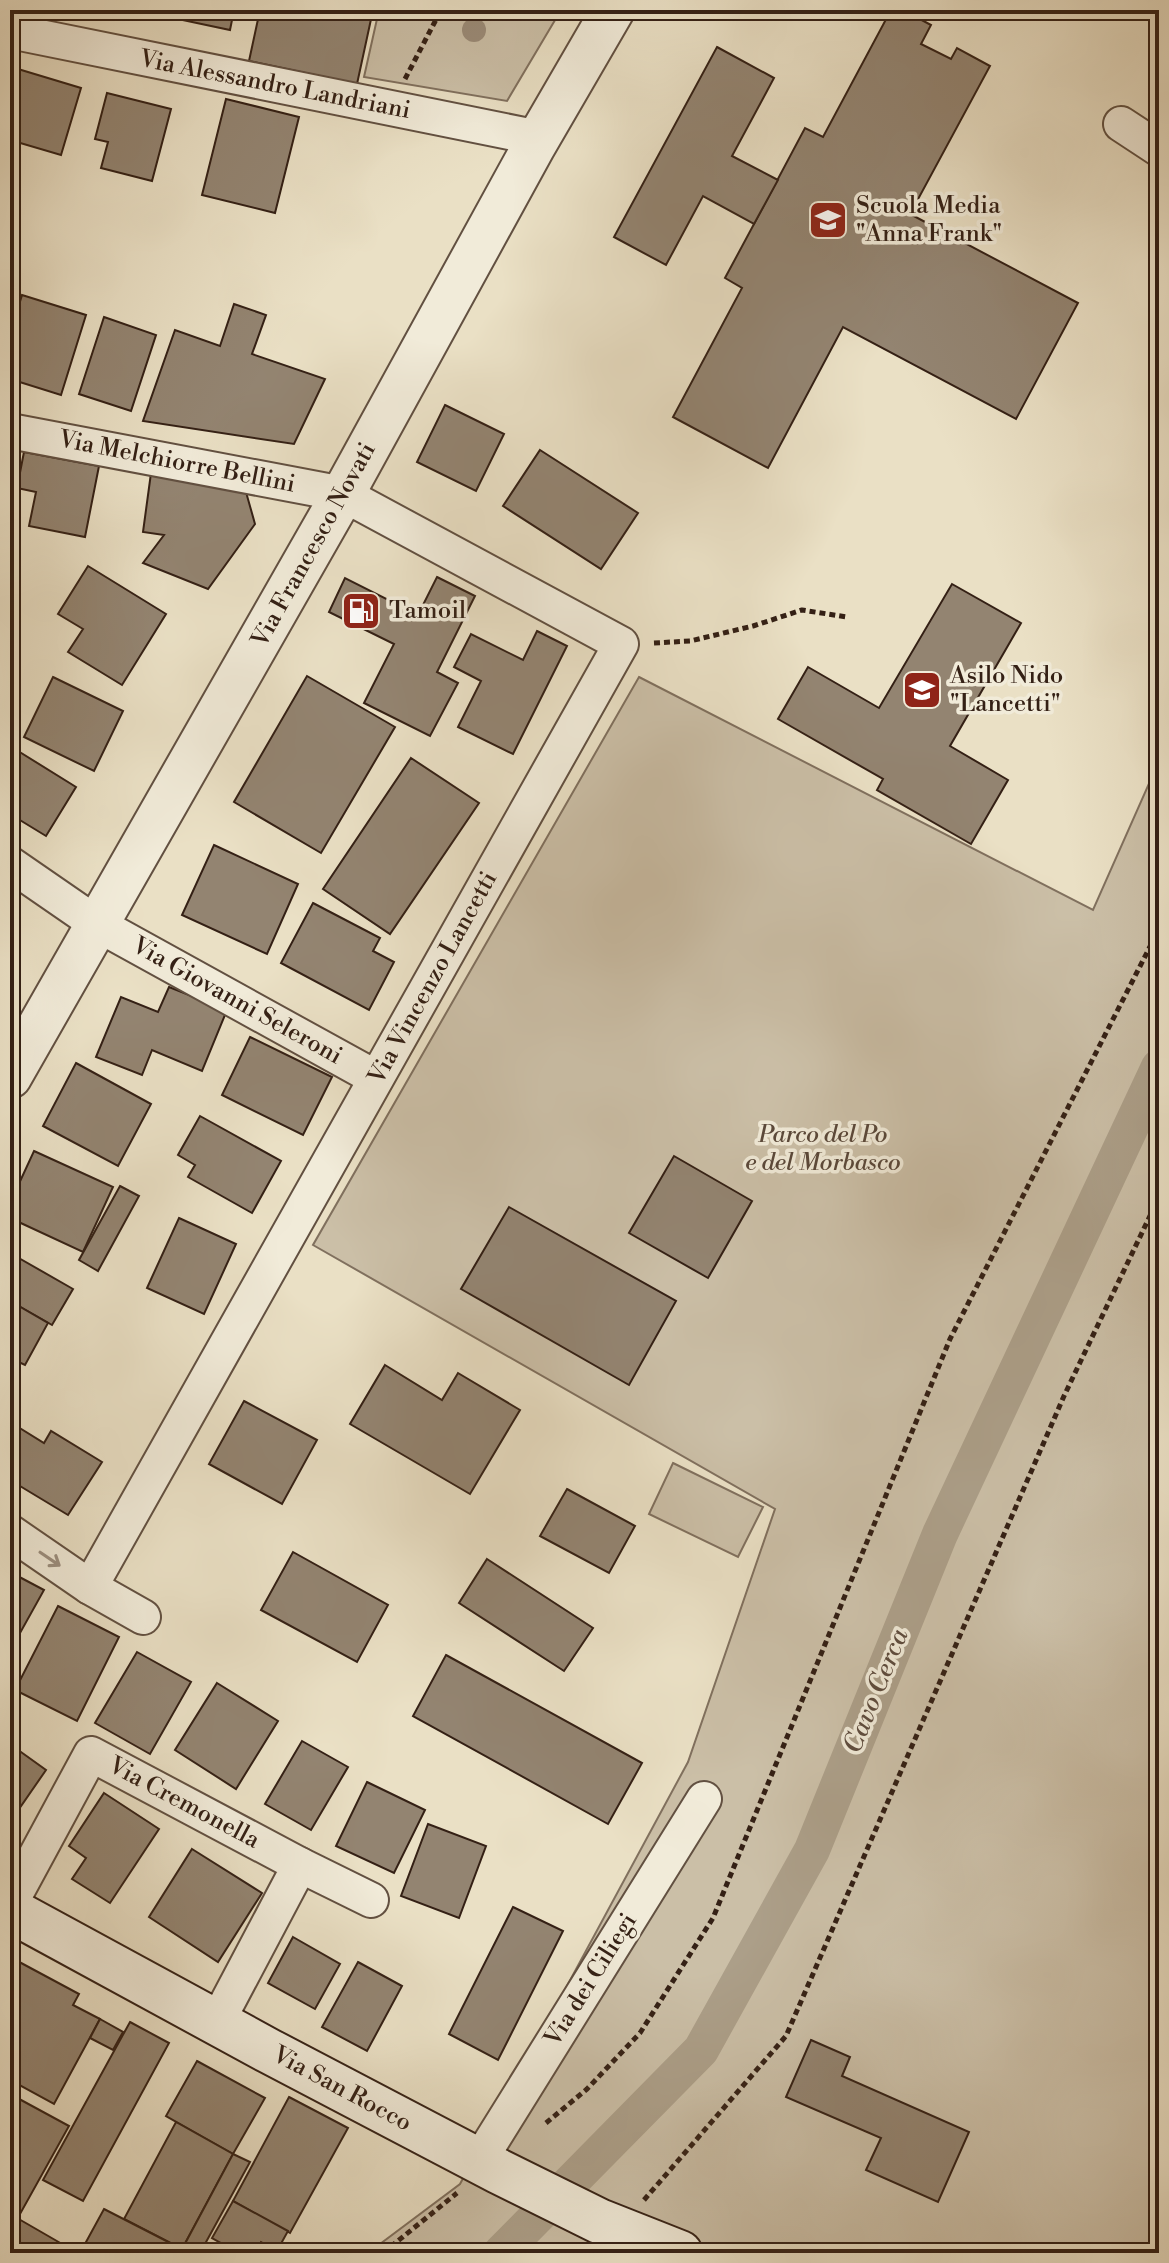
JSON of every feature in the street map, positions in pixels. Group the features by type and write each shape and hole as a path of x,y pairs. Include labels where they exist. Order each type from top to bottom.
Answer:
{"main road":[{"name":"Via San Rocco","path":"10,1907 480,2173 680,2253"}],"street":[{"name":"Via Francesco Novati","path":"10,1077 343,494 613,10"},
{"name":"Via Alessandro Landriani","path":"10,31 539,138"},
{"path":"1121,124 1159,149"},
{"name":"Via Melchiorre Bellini","path":"10,431 343,494"},
{"path":"343,494 621,644"},
{"name":"Via Vincenzo Lancetti","path":"90,1587 621,644"},
{"name":"Via Giovanni Seleroni","path":"10,864 97,924 376,1078"},
{"path":"10,1532 90,1587 143,1617"},
{"name":"Via Cremonella","path":"10,1907 91,1754 371,1900"},
{"name":"Via dei Ciliegi","path":"480,2173 704,1799"},
{"path":"217,2022 300,1865"}],"path":[{"path":"389,108 441,10"},
{"path":"621,644 690,641 802,610 847,617"},
{"path":"541,2127 587,2089 640,2033 713,1918 950,1339 1159,929"},
{"path":"612,2226 642,2202 786,2036 1064,1396 1159,1197"},
{"path":"383,2253 480,2173"}],"green space":[{"path":"379,10 561,10 507,101 364,77"},
{"name":"Parco del Po e del Morbasco","path":"639,677 1093,910 1159,761 1159,2253 368,2253 460,2184 688,1762 775,1509 313,1245"},
{"path":"673,1463 763,1507 738,1557 649,1514"}],"building":[{"path":"154,10 234,10 230,30 154,14"},
{"path":"260,10 373,10 357,84 249,61"},
{"path":"891,10 903,10 931,25 921,44 951,59 957,48 990,66 910,214 1078,303 1016,419 843,327 768,468 673,417 742,288 725,278 805,128 823,137"},
{"path":"717,47 774,78 732,156 778,180 754,224 703,196 666,265 614,237"},
{"path":"18,69 81,88 61,155 10,140 10,97"},
{"path":"107,93 171,109 152,181 101,168 108,142 95,139"},
{"path":"226,99 299,117 275,213 202,195"},
{"path":"22,295 86,315 61,395 10,379 10,335"},
{"path":"234,304 266,315 252,354 325,379 294,444 143,421 175,330 220,346"},
{"path":"104,317 156,335 131,411 79,394"},
{"path":"445,405 504,434 476,491 417,462"},
{"path":"540,450 638,513 601,569 503,506"},
{"path":"24,452 99,466 85,537 29,526 36,492 17,488"},
{"path":"151,473 246,492 255,524 208,589 143,563 164,535 143,532"},
{"path":"88,566 166,614 122,685 68,652 83,629 58,614"},
{"path":"437,577 475,596 437,672 458,683 430,736 364,703 394,644 329,612 345,578 418,615"},
{"path":"952,584 1021,623 950,746 1008,780 971,844 877,790 883,779 778,719 808,667 879,708"},
{"path":"537,631 567,646 513,754 458,727 481,681 454,667 471,634 523,660"},
{"path":"307,676 395,727 321,853 234,802"},
{"path":"53,677 123,711 94,771 24,737"},
{"path":"10,746 76,787 46,836 10,814"},
{"path":"411,758 479,803 390,934 323,889"},
{"path":"214,845 298,884 267,954 182,915"},
{"path":"313,903 380,938 373,951 394,962 369,1010 281,963"},
{"path":"169,987 227,1010 202,1071 152,1050 142,1075 96,1057 121,997 158,1012"},
{"path":"250,1037 332,1077 303,1135 222,1095"},
{"path":"76,1063 151,1104 118,1166 43,1126"},
{"path":"200,1116 281,1161 252,1213 188,1177 195,1165 178,1155"},
{"path":"34,1151 113,1187 83,1252 10,1218 10,1203"},
{"path":"674,1156 752,1201 708,1278 629,1233"},
{"path":"120,1186 139,1196 98,1271 79,1260"},
{"path":"509,1207 676,1301 629,1385 461,1289"},
{"path":"179,1218 236,1244 204,1314 147,1288"},
{"path":"10,1253 73,1289 52,1325 10,1301"},
{"path":"10,1301 48,1323 25,1365 10,1358"},
{"path":"385,1365 442,1400 458,1373 520,1410 470,1494 350,1424"},
{"path":"244,1401 317,1440 282,1504 209,1464"},
{"path":"10,1422 44,1443 51,1431 102,1462 68,1515 10,1480"},
{"path":"567,1489 635,1526 609,1573 540,1536"},
{"path":"293,1552 388,1605 357,1662 261,1610"},
{"path":"487,1559 593,1628 564,1671 459,1603"},
{"path":"10,1572 44,1590 10,1651"},
{"path":"58,1606 119,1637 77,1721 15,1690"},
{"path":"137,1652 191,1682 150,1754 95,1723"},
{"path":"446,1655 642,1763 608,1824 413,1716"},
{"path":"217,1683 278,1721 236,1789 175,1750"},
{"path":"302,1741 348,1767 311,1830 265,1804"},
{"path":"14,1747 46,1770 10,1822 10,1753"},
{"path":"367,1782 425,1810 394,1873 336,1846"},
{"path":"104,1793 159,1829 110,1903 72,1879 86,1858 69,1846"},
{"path":"428,1824 486,1846 459,1918 401,1896"},
{"path":"192,1849 262,1893 218,1962 149,1917"},
{"path":"513,1907 563,1931 498,2060 449,2034"},
{"path":"293,1937 340,1964 315,2009 268,1983"},
{"path":"10,1957 79,1994 73,2005 100,2019 54,2104 10,2080"},
{"path":"358,1962 402,1986 367,2051 322,2027"},
{"path":"100,2019 123,2032 113,2050 90,2038"},
{"path":"130,2022 169,2043 83,2201 43,2180"},
{"path":"811,2040 850,2057 842,2076 969,2132 938,2202 866,2170 881,2138 786,2097"},
{"path":"197,2061 265,2098 233,2154 166,2116"},
{"path":"10,2094 69,2126 10,2232"},
{"path":"289,2097 348,2128 290,2233 233,2201"},
{"path":"176,2122 233,2154 182,2249 124,2219"},
{"path":"233,2154 250,2162 200,2253 180,2253"},
{"path":"233,2201 288,2231 277,2251 261,2242 255,2253 239,2253 212,2238"},
{"path":"104,2209 182,2249 180,2253 80,2253"},
{"path":"17,2218 69,2248 66,2253 10,2253 10,2232"}],"waterway":[{"name":"Cavo Cerca","path":"501,2253 701,2050 812,1850 940,1534 1159,1067"}],"place":[{"name":"Scuola Media \"Anna Frank\"","path":"828,220"},
{"name":"Tamoil","path":"361,611"},
{"name":"Asilo Nido \"Lancetti\"","path":"922,690"}]}
